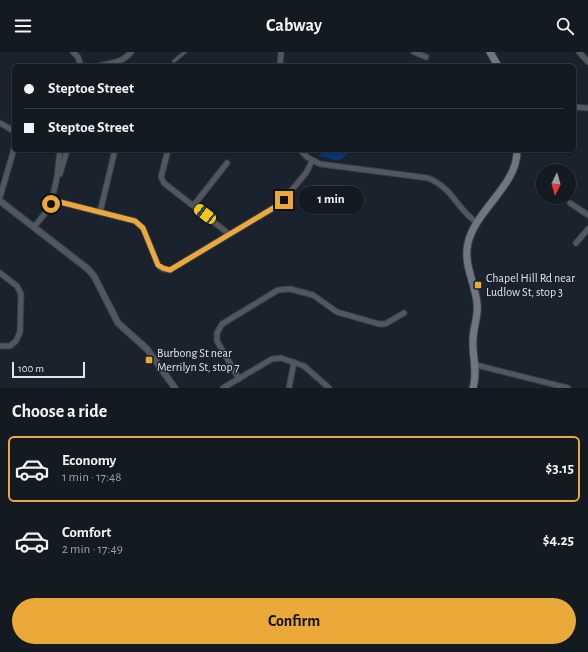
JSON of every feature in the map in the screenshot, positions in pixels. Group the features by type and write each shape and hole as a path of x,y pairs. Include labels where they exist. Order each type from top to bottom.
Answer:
{"main road":[{"path":"490,52 497,64"},
{"path":"473,388 476,365 473,340 478,306 467,256 471,234 476,222 508,179 514,168 517,152"}],"street":[{"path":"73,52 80,64"},
{"path":"107,64 122,60 128,57 131,52"},
{"path":"280,64 281,52"},
{"path":"414,52 426,57"},
{"path":"579,52 588,62"},
{"path":"576,107 588,108"},
{"path":"0,123 12,130"},
{"path":"0,197 13,152"},
{"path":"57,180 60,152"},
{"path":"34,227 50,208 66,152"},
{"path":"100,212 115,152"},
{"path":"167,152 161,177 164,183 194,205 229,234"},
{"path":"302,152 312,161 335,166 386,174 420,176 428,178 444,186 470,218 476,222"},
{"path":"52,200 135,221 143,228 158,265 170,270 280,204 306,173 312,161"},
{"path":"194,205 227,163"},
{"path":"0,201 91,272 118,323 147,349 175,388"},
{"path":"572,204 588,215"},
{"path":"576,244 588,229"},
{"path":"0,273 19,288 22,295 19,334 10,346 0,346"},
{"path":"239,379 216,341 217,333 222,324 278,290 290,289 313,295 337,312 379,324 385,324 404,313"},
{"path":"223,388 272,359 281,358 304,366 329,388"},
{"path":"289,388 294,362"},
{"path":"476,365 568,388"}],"lane":[{"path":"174,61 185,52"}],"shaded area":[{"path":"321,152 350,152 339,161 319,156"}],"place":[{"name":"Chapel Hill Rd near Ludlow St, stop 3","path":"478,285"},
{"name":"Burbong St near Merrilyn St, stop 7","path":"149,360"}],"route":[{"path":"51,204 52,200 135,221 143,228 158,265 170,270 280,204 284,200"}]}
